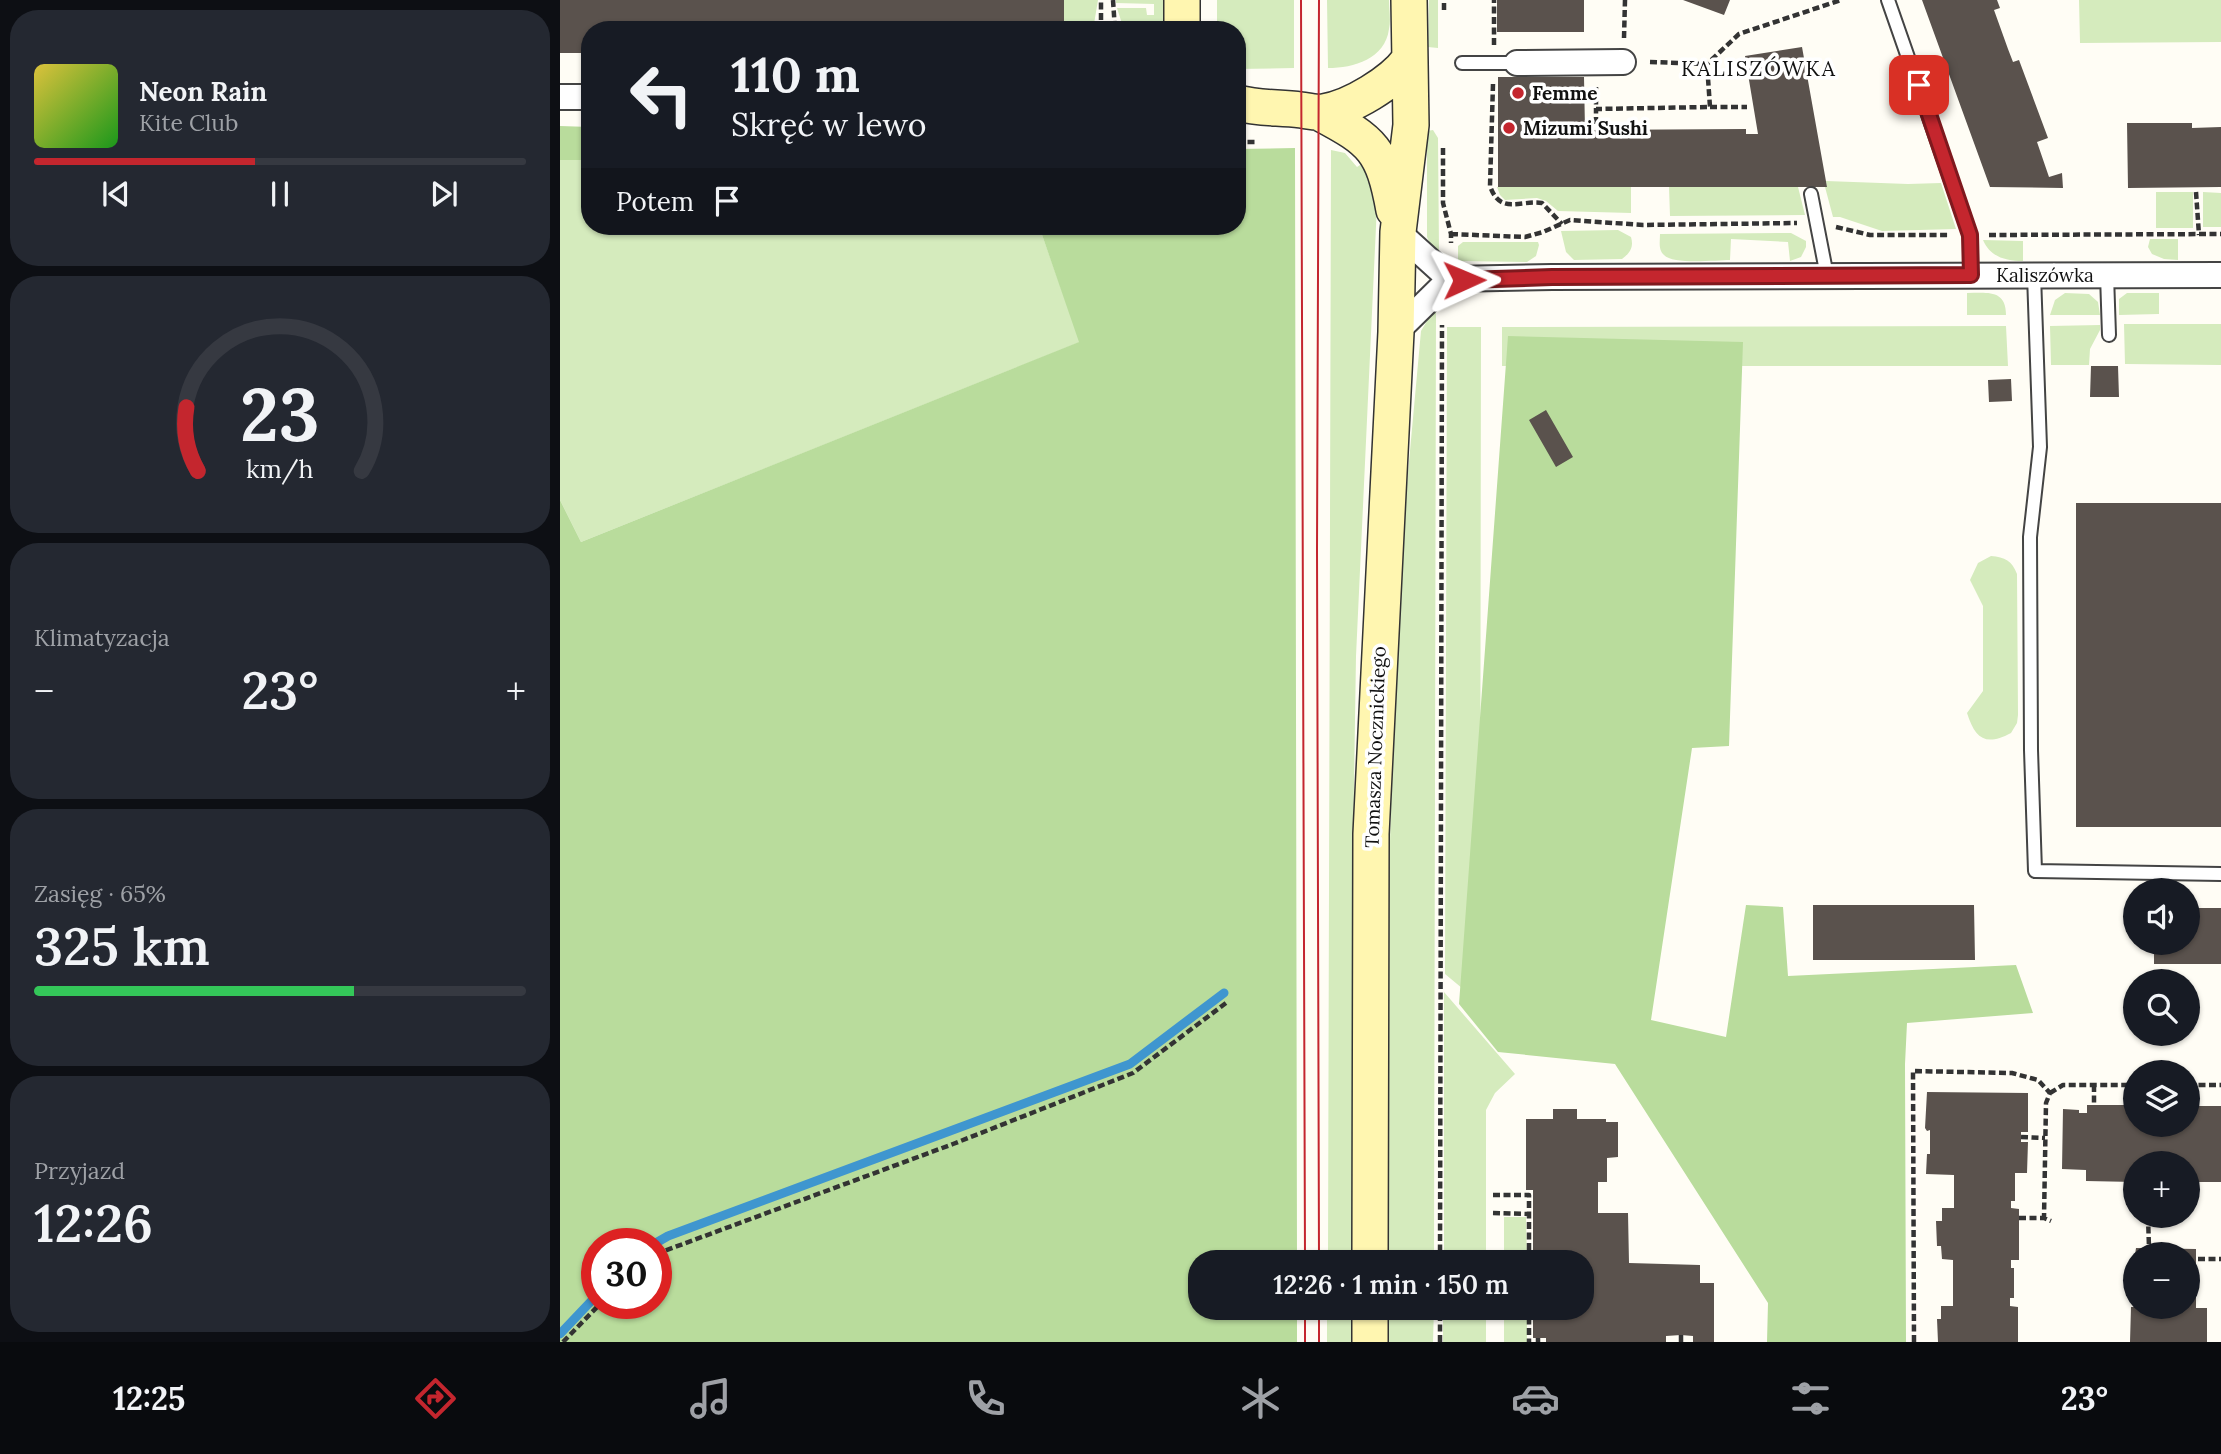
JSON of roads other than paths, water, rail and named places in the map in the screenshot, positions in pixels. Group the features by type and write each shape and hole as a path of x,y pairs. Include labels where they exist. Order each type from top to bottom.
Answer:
{"street":[{"path":"1182,0 1182,21"},
{"name":"Tomasza Nocznickiego","path":"1370,1250 1371,834 1396,332 1398,232 1411,125 1409,0"},
{"path":"1505,58 1623,62"},
{"path":"1246,105 1262,109 1321,113 1382,85 1409,60"},
{"path":"560,97 581,97"},
{"name":"Tomasza Nocznickiego","path":"1321,113 1353,131 1374,149 1388,178 1398,232"},
{"path":"1396,332 1450,279 1398,232"},
{"name":"Kaliszówka","path":"1450,279 2221,275"},
{"path":"1370,1320 1370,1342"}],"lane":[{"path":"1888,0 1970,235 1971,275"},
{"path":"1462,63 1505,58"},
{"path":"1811,194 1827,276"},
{"path":"2034,275 2040,447 2030,537 2031,750 2035,871 2221,874"},
{"path":"2107,275 2109,335"}],"waterway":[{"path":"672,1235 1130,1064 1224,993"},
{"path":"560,1334 581,1312"}],"tram line":[{"path":"1301,0 1305,1250"},
{"path":"1319,0 1319,1250"},
{"path":"1305,1320 1305,1342"},
{"path":"1319,1320 1319,1342"}],"place":[{"name":"Femme","path":"1518,93"},
{"name":"Mizumi Sushi","path":"1509,128"}],"district":[{"name":"KALISZÓWKA","path":"1759,68"}]}
